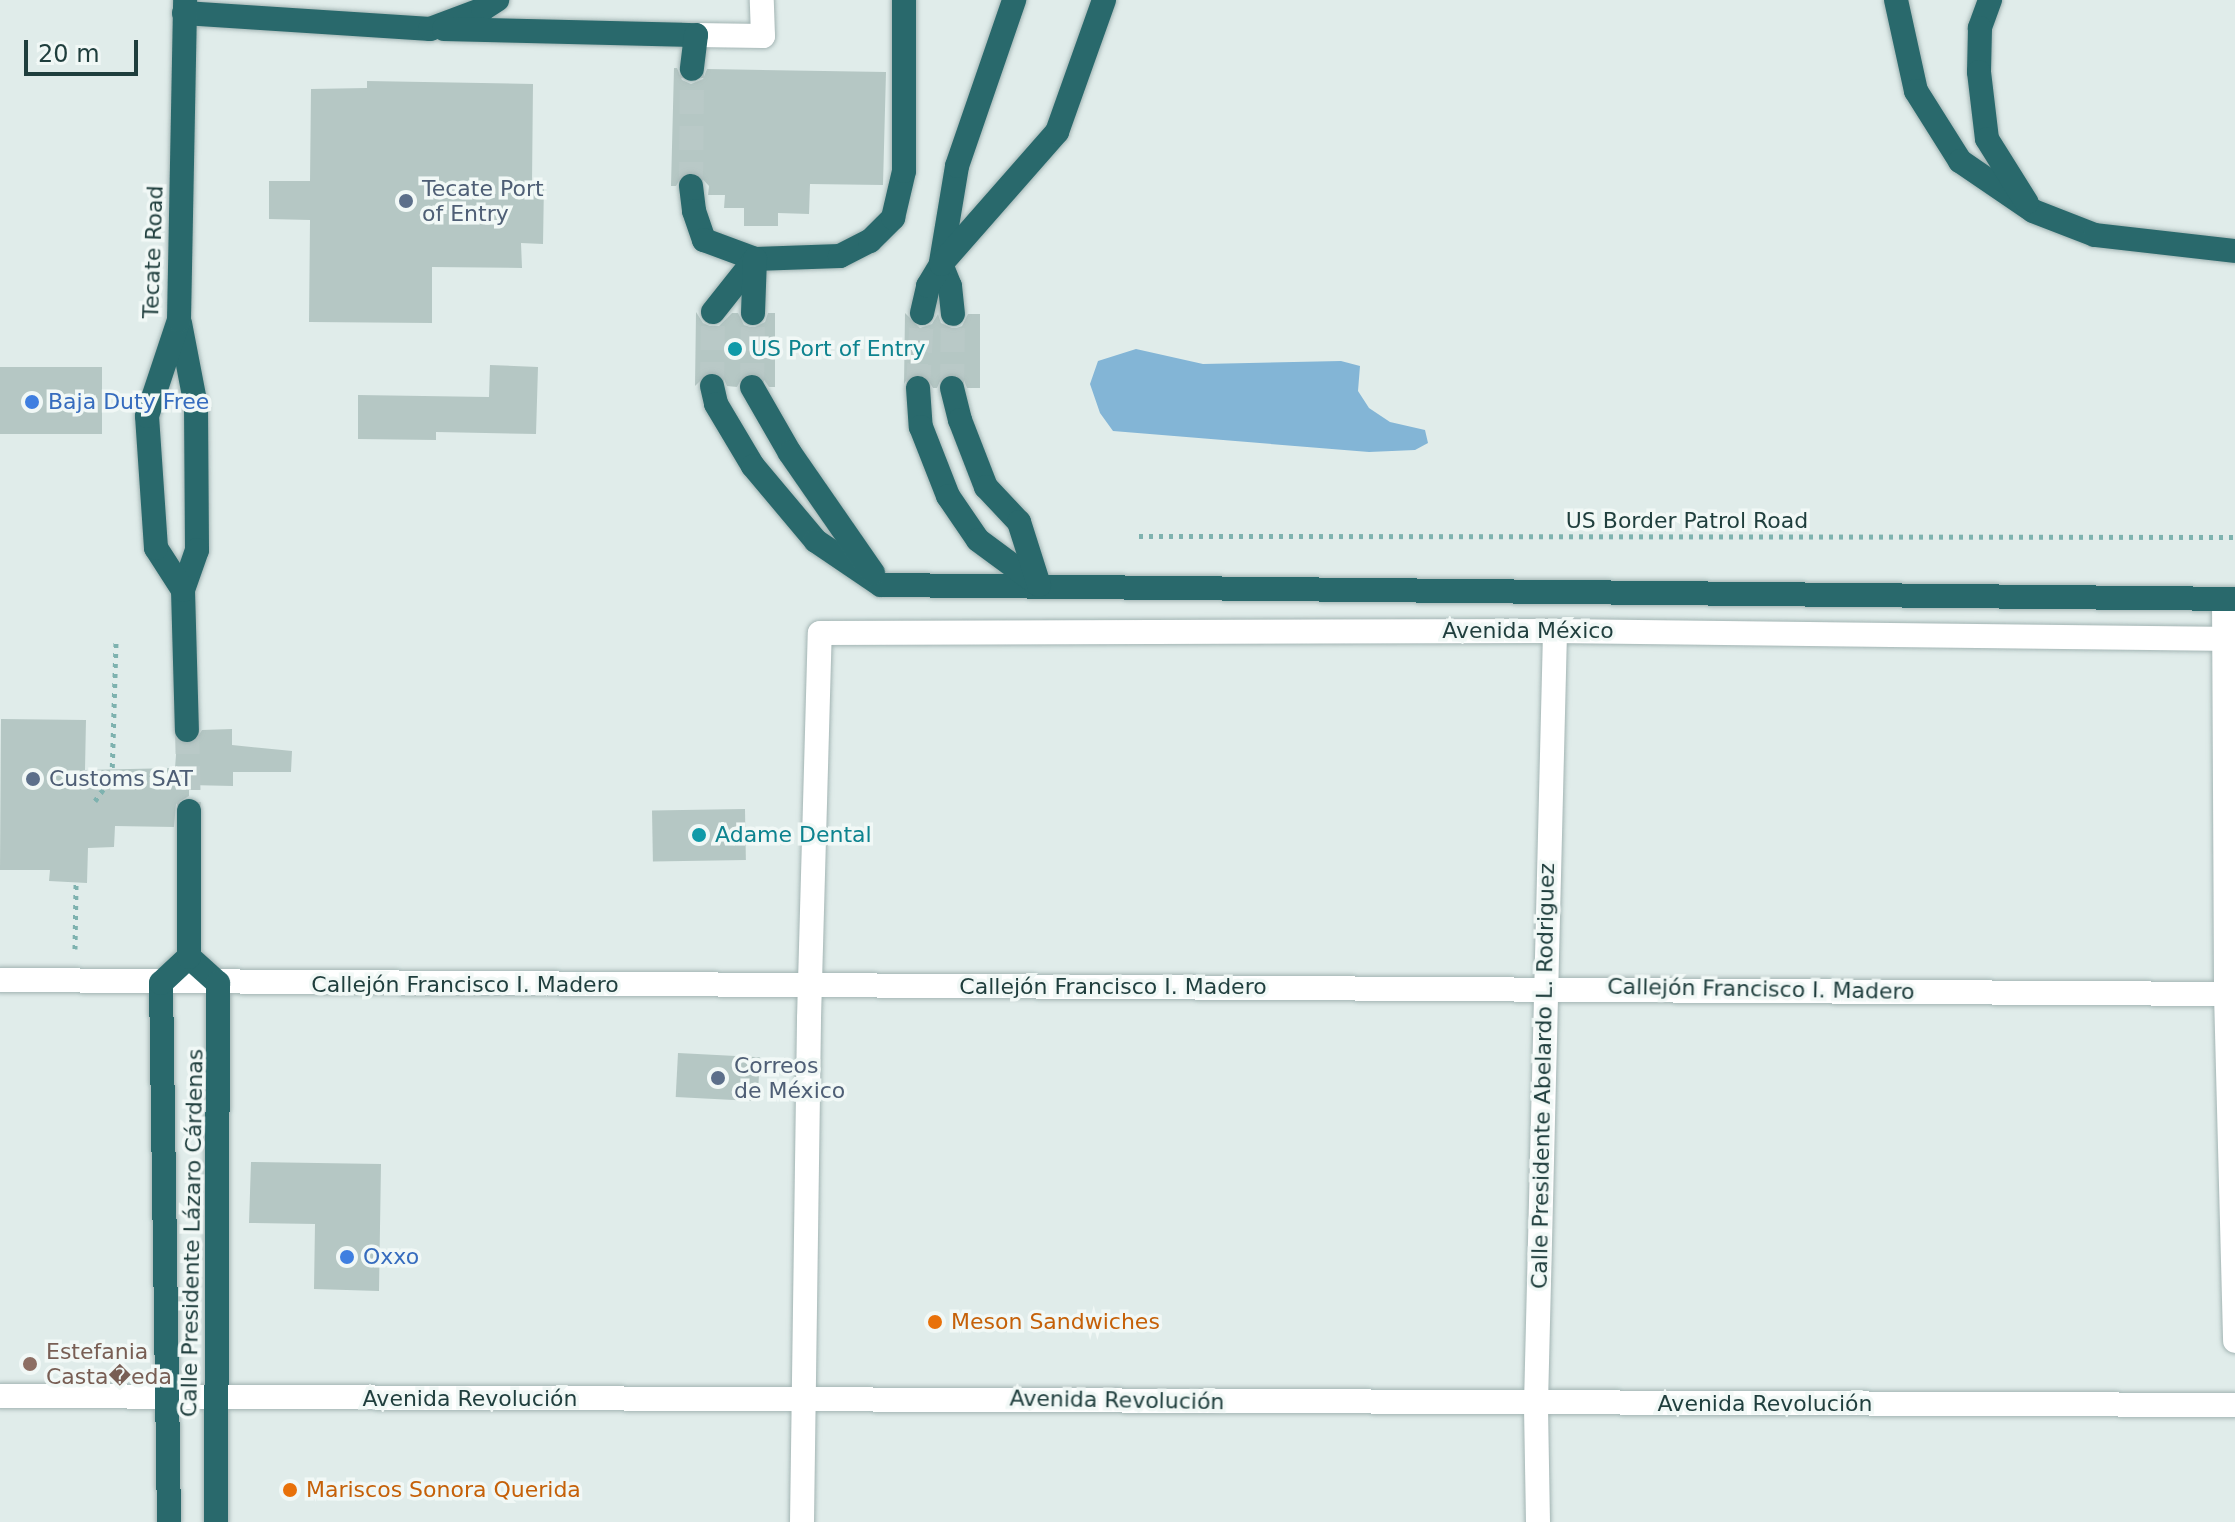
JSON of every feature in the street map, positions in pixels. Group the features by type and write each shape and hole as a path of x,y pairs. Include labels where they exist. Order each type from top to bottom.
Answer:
{"highway":[{"path":"691,186 694,211 704,240 755,259 840,256 870,241 893,218 904,171 904,0"},
{"path":"953,314 950,286 941,264 957,166 1014,0"},
{"path":"922,313 928,286 941,264 1057,132 1104,0"},
{"path":"1896,0 1916,91 1960,161 2033,211 2095,235 2235,251"},
{"path":"1990,0 1980,28 1979,72 1987,139 2033,211"},
{"path":"430,29 493,1"},
{"path":"183,4 430,29 696,35 692,69"},
{"name":"Tecate Road","path":"183,4 179,320 147,416 156,548 183,590"},
{"path":"713,312 755,259"},
{"path":"753,313 755,259"},
{"path":"179,320 196,406 197,550 183,590 187,730"},
{"path":"712,386 716,404 753,466 816,541 881,585 2230,599"},
{"path":"752,387 790,453 881,585"},
{"path":"918,388 921,427 948,496 978,540 1039,585"},
{"path":"952,388 960,420 986,487 1019,522 1039,585"},
{"path":"161,983 189,957 189,811"},
{"path":"189,957 218,983"},
{"name":"Calle Presidente Lázaro Cárdenas","path":"161,983 169,1522"},
{"name":"Calle Presidente Lázaro Cárdenas","path":"216,1522 218,983"}],"street":[{"path":"696,35 763,36 762,0"},
{"path":"2230,599 2226,994 2235,1341"},
{"name":"Avenida México","path":"810,986 820,633 1555,631 2230,639"},
{"name":"Calle Presidente Abelardo L. Rodriguez","path":"1538,1522 1536,1404 1555,631"},
{"name":"Callejón Francisco I. Madero","path":"0,980 1545,987 2226,994"},
{"path":"802,1522 810,986"},
{"name":"Avenida Revolución","path":"0,1396 2235,1405"}],"path":[{"name":"US Border Patrol Road","path":"1139,536 2235,537"},
{"path":"95,801 112,777 116,642"},
{"path":"75,982 76,882"}],"water":[{"path":"1136,349 1203,364 1341,361 1360,366 1358,391 1369,408 1390,422 1425,430 1428,443 1415,450 1369,452 1113,431 1100,413 1090,384 1098,361"}],"building":[{"path":"674,68 677,68 682,80 691,84 703,79 707,69 886,72 883,185 810,184 809,214 778,213 778,226 744,226 744,208 724,208 725,195 708,195 709,186 696,172 683,174 676,186 671,186"},
{"name":"Tecate Port of Entry","path":"367,81 533,84 532,183 544,183 543,244 521,243 522,268 432,267 432,323 309,322 310,220 269,219 269,181 310,181 311,89 367,88"},
{"name":"US Port of Entry","path":"696,312 703,323 712,327 719,326 732,313 738,313 744,325 753,328 765,322 768,313 775,313 775,387 769,387 760,374 753,372 744,374 737,387 727,386 722,375 710,371 695,386"},
{"name":"US Port of Entry","path":"905,313 920,328 932,324 938,314 941,323 954,329 962,326 968,314 980,314 980,388 967,388 963,378 955,373 942,377 937,388 933,388 925,375 918,373 909,376 904,384"},
{"path":"490,365 538,367 536,434 436,432 436,440 358,439 358,395 489,397"},
{"path":"0,367 102,367 102,434 0,434"},
{"path":"1,719 86,720 85,770 175,768 177,742 194,743 202,730 232,729 232,745 292,751 291,772 233,772 233,786 189,785 189,796 176,804 174,827 115,826 114,847 88,848 87,883 49,881 50,870 0,870"},
{"name":"Adame Dental","path":"745,809 746,860 653,862 652,811"},
{"name":"Correos de México","path":"678,1053 760,1057 758,1101 676,1097"},
{"name":"Oxxo","path":"251,1162 381,1164 379,1291 314,1289 315,1224 249,1223"}],"tunnel":[{"path":"691,186 692,69"},
{"path":"712,386 713,312"},
{"path":"752,387 753,313"},
{"path":"918,388 922,313"},
{"path":"952,388 953,314"},
{"path":"187,730 189,811"}],"place":[{"name":"Tecate Port of Entry","path":"406,201"},
{"name":"US Port of Entry","path":"735,349"},
{"name":"Baja Duty Free","path":"32,402"},
{"name":"Customs SAT","path":"33,779"},
{"name":"Adame Dental","path":"699,835"},
{"name":"Correos de México","path":"718,1078"},
{"name":"Oxxo","path":"347,1257"},
{"name":"Meson Sandwiches","path":"935,1322"},
{"name":"Estefania Casta�eda","path":"30,1364"},
{"name":"Mariscos Sonora Querida","path":"290,1490"}]}
